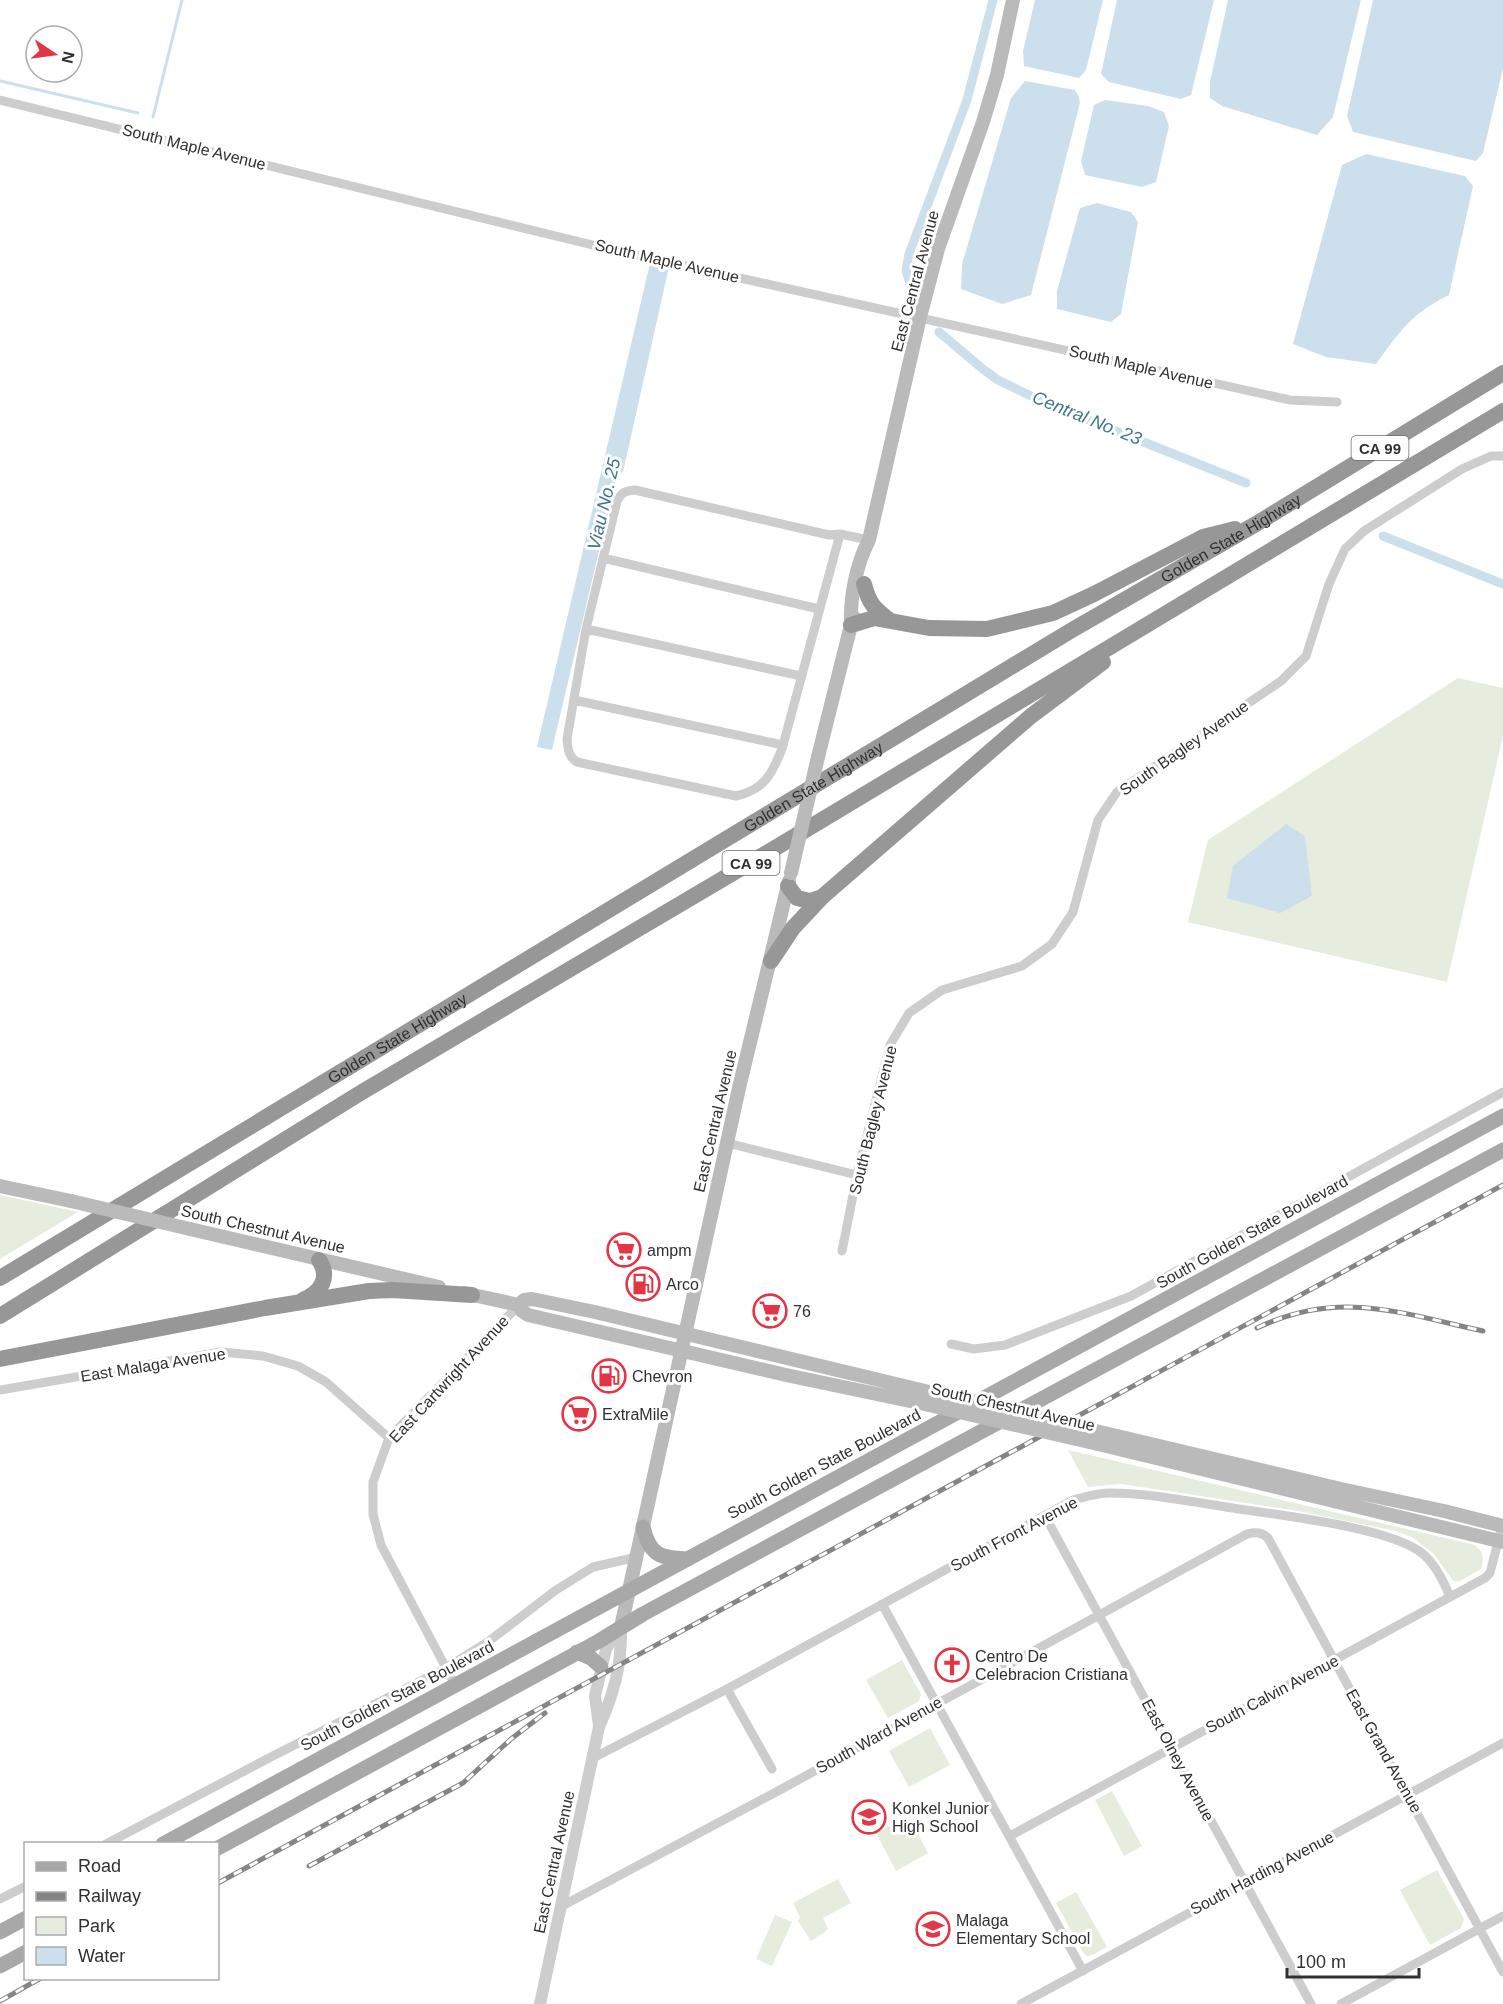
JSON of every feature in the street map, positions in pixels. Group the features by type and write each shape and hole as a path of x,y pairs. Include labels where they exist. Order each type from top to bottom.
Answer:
{"highway":[{"name":"Golden State Highway","path":"0,1278 1062,636 1256,524 1503,373"},
{"name":"Golden State Highway","path":"0,1316 373,1086 782,844 1503,411"},
{"path":"851,625 874,618 929,628 987,628 1053,613 1203,537 1256,524"},
{"path":"864,585 874,608 890,620"},
{"path":"771,961 793,928 822,897 1031,716 1172,610"},
{"path":"790,880 797,898 810,901 822,897"},
{"path":"296,1303 311,1297 319,1290 324,1274 319,1260"},
{"path":"0,1359 296,1303 382,1290 472,1295"}],"main road":[{"name":"East Central Avenue","path":"851,625 850,605 863,552 869,540 920,316 938,249 997,75 1013,0"},
{"name":"East Central Avenue","path":"621,1627 727,1143 818,757 851,625 858,610 872,553 869,540"},
{"name":"South Golden State Boulevard","path":"167,1842 1503,1116"},
{"path":"219,1847 621,1627 1503,1150"},
{"name":"South Chestnut Avenue","path":"0,1186 519,1305"},
{"name":"South Chestnut Avenue","path":"519,1305 524,1300 532,1299 1502,1526"},
{"name":"South Chestnut Avenue","path":"519,1305 528,1315 1098,1444 1501,1541"},
{"path":"643,1527 646,1540 656,1554 665,1558 688,1559"},
{"path":"577,1653 591,1658 601,1667"},
{"path":"0,1932 24,1919"},
{"path":"0,1966 24,1953"}],"street":[{"name":"South Maple Avenue","path":"0,100 609,249 920,316 1290,400 1337,402"},
{"name":"South Bagley Avenue","path":"842,1251 857,1175 890,1045 909,1013 942,990 1022,966 1052,944 1073,912 1098,820 1118,792 1281,681 1306,656 1329,584 1345,549 1364,531 1462,469 1491,456 1503,456"},
{"path":"840,534 783,746 774,769 755,790 736,796 577,762 572,759 568,751 567,739 586,629 617,501 621,493 635,490 829,535 840,534 869,540"},
{"path":"603,558 819,609"},
{"path":"586,629 801,676"},
{"path":"574,700 783,746"},
{"path":"951,1344 974,1349 1005,1345 1131,1296 1503,1092"},
{"path":"727,1143 857,1175"},
{"name":"East Cartwright Avenue","path":"455,1685 381,1545 374,1514 373,1482 389,1438 519,1305"},
{"name":"East Malaga Avenue","path":"0,1390 221,1352 263,1356 298,1366 326,1382 389,1438"},
{"name":"South Front Avenue","path":"593,1758 727,1689 1073,1500 1090,1495 1107,1493 1187,1501 1326,1523 1373,1533 1411,1546 1423,1554 1433,1564 1450,1597"},
{"name":"East Olney Avenue","path":"1045,1516 1311,2004"},
{"name":"South Calvin Avenue","path":"1010,1836 1485,1578 1490,1573 1501,1541 1502,1526"},
{"name":"South Ward Avenue","path":"562,1906 1247,1534 1260,1533"},
{"name":"East Grand Avenue","path":"1260,1533 1268,1538 1503,1972"},
{"path":"110,1842 446,1668 489,1641 518,1618 593,1567 636,1557"},
{"path":"882,1604 1083,1971"},
{"name":"East Central Avenue","path":"599,1727 595,1696 601,1667 606,1649 621,1627"},
{"name":"East Central Avenue","path":"540,2004 599,1727 611,1700 622,1652 621,1627"},
{"path":"727,1689 772,1769"},
{"name":"South Harding Avenue","path":"1021,2004 1503,1743"},
{"path":"0,1899 24,1887"},
{"path":"1341,2004 1503,1916"}],"green space":[{"path":"1458,678 1503,688 1503,736 1447,982 1188,922 1208,840"},
{"path":"0,1195 78,1212 0,1259"},
{"path":"1068,1450 1475,1545 1480,1550 1483,1562 1481,1569 1458,1582 1453,1581 1434,1554 1412,1537 1396,1531 1298,1511 1122,1484 1088,1487"},
{"path":"902,1660 921,1694 919,1701 888,1718 866,1680"},
{"path":"930,1728 950,1765 909,1787 889,1751"},
{"path":"1112,1791 1142,1846 1124,1856 1095,1800"},
{"path":"908,1816 928,1853 896,1871 876,1833"},
{"path":"1437,1870 1464,1919 1461,1928 1430,1945 1400,1890"},
{"path":"838,1879 851,1903 823,1918 828,1928 811,1941 798,1921 800,1917 793,1903"},
{"path":"1076,1892 1107,1947 1092,1955 1087,1956 1083,1953 1056,1903"},
{"path":"775,1915 792,1922 772,1966 756,1959"}],"water":[{"path":"1035,0 1103,0 1086,70 1079,78 1024,66 1023,51"},
{"path":"1117,0 1214,0 1191,95 1181,99 1109,82 1101,74"},
{"path":"1228,0 1361,0 1333,117 1317,135 1222,106 1210,98 1210,82"},
{"path":"1373,0 1503,0 1503,68 1483,153 1476,161 1353,132 1347,116"},
{"path":"1025,81 1075,90 1080,103 1031,295 1002,304 961,289 962,264 1011,98"},
{"path":"1105,100 1148,106 1164,112 1169,126 1156,182 1142,187 1085,175 1081,161 1094,105"},
{"path":"1366,154 1465,176 1473,186 1449,295 1416,316 1376,364 1326,357 1293,344 1342,165"},
{"path":"1097,203 1131,212 1138,222 1121,314 1111,322 1057,309 1057,291 1080,208"},
{"path":"650,263 669,267 623,472 617,475 552,750 537,747"},
{"path":"1286,824 1305,836 1312,896 1280,913 1227,898 1233,866"}],"waterway":[{"path":"153,117 182,0"},
{"name":"Central No. 23","path":"910,284 906,270 909,254 967,100 993,0"},
{"name":"Viau No. 25","path":"0,81 138,113"},
{"name":"Central No. 23","path":"939,332 998,380 1041,401 1246,483"},
{"name":"Central No. 23","path":"1383,536 1503,584"}],"railway":[{"path":"219,1882 1503,1185"},
{"path":"1257,1328 1287,1316 1315,1309 1343,1307 1397,1312 1483,1331"},
{"path":"309,1866 463,1783 511,1739 545,1713"},
{"path":"0,2001 37,1980"}],"place":[{"name":"ampm","path":"624,1250"},
{"name":"Arco","path":"643,1284"},
{"name":"76","path":"770,1311"},
{"name":"Chevron","path":"609,1376"},
{"name":"ExtraMile","path":"579,1414"},
{"name":"Centro De Celebracion Cristiana","path":"952,1665"},
{"name":"Konkel Junior High School","path":"869,1817"},
{"name":"Malaga Elementary School","path":"933,1929"}]}
